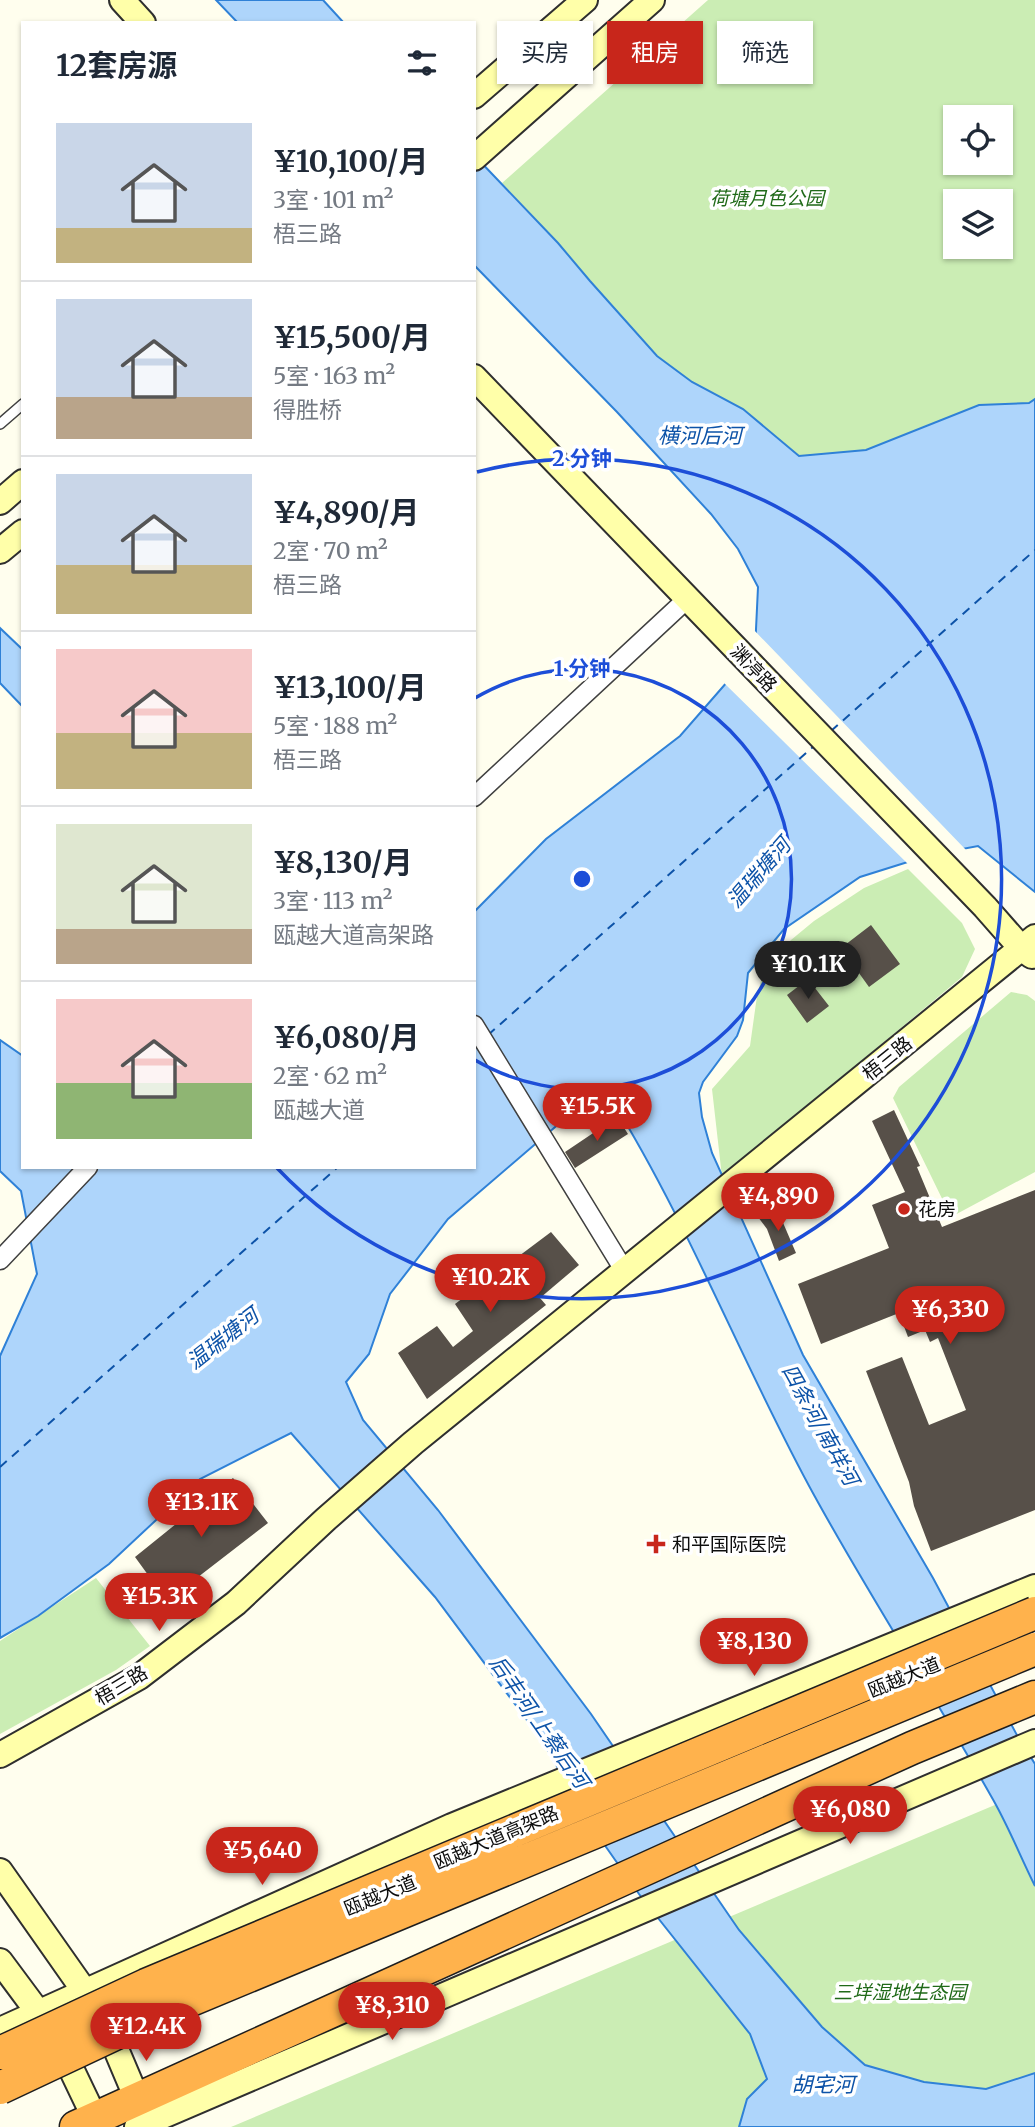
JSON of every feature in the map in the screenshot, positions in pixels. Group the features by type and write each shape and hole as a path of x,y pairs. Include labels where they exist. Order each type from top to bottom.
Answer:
{"highway":[{"name":"瓯越大道高架路","path":"0,2053 146,1985 1035,1613"},
{"name":"瓯越大道","path":"0,2061 47,2024 93,2004 287,1932 493,1850 567,1816 1035,1623"},
{"name":"瓯越大道高架路","path":"0,2088 157,2014 1035,1649"},
{"path":"90,2124 142,2119 294,2028 715,1857 915,1756 1032,1703"}],"street":[{"path":"122,0 141,21"},
{"path":"476,94 585,0"},
{"path":"478,155 652,0"},
{"name":"渊渟路","path":"476,379 985,907 1030,948"},
{"path":"0,502 21,484"},
{"path":"0,551 21,535"},
{"path":"476,795 687,599"},
{"name":"梧三路","path":"0,1755 139,1677 236,1602 326,1518 413,1443 624,1270 1030,948"},
{"path":"476,1028 624,1270"},
{"path":"0,1260 86,1169"},
{"path":"93,2004 453,1826 1035,1587"},
{"path":"715,1857 955,1776 1035,1742"},
{"path":"0,1871 93,2004 142,2119 617,1899"},
{"path":"0,1961 47,2024 90,2124"},
{"path":"0,2030 47,2024"}],"lane":[{"path":"0,424 21,406"}],"green space":[{"name":"荷塘月色公园","path":"708,0 1035,0 1035,399 1029,403 979,405 866,450 799,456 743,409 692,382 657,356 502,183 613,84 703,84 703,21 684,21"},
{"path":"908,869 962,923 975,949 962,977 722,1177 712,1089 750,1046 757,996 764,970 791,940 814,921 864,888"},
{"path":"1011,992 1027,995 1035,1001 1035,1172 951,1217 893,1098 899,1087"},
{"path":"96,1578 150,1646 116,1670 0,1734 0,1641"},
{"name":"三垟湿地生态园","path":"1035,1788 1035,2127 231,2127"}],"water":[{"path":"216,0 323,0 342,21 236,21"},
{"path":"476,157 558,243 657,356 692,382 743,409 799,456 866,450 979,405 1029,403 1035,399 1035,892 978,846 930,855 860,877 784,929 748,973 743,1020 737,1036 703,1082 699,1093 702,1117 712,1153 803,1355 933,1578 1035,1764 1035,1886 991,1796 814,1495 666,1197 612,1100 568,1116 448,1219 390,1294 369,1354 346,1382 363,1420 438,1510 591,1714 739,1930 822,2027 865,2065 924,2082 986,2089 1035,2073 1035,2127 739,2127 747,2099 767,2079 750,2034 639,1894 585,1817 544,1743 435,1597 291,1433 200,1479 109,1564 38,1616 0,1638 0,1356 37,1274 21,1191 0,1171 0,1040 21,1055 21,1169 476,1169 476,910 546,839 680,736 755,650 758,587 738,549 711,514 617,412 476,267"},
{"path":"0,628 21,648 21,705 0,683"}],"pier":[{"path":"753,629 967,851 909,865 723,682 752,648"}],"building":[{"path":"871,925 900,964 869,987 841,948"},
{"path":"808,979 829,1006 807,1023 787,995"},
{"path":"894,1110 920,1166 917,1167 942,1227 1035,1190 1035,1510 931,1551 914,1506 909,1482 866,1371 902,1357 929,1425 966,1410 938,1338 930,1342 925,1330 908,1337 899,1313 821,1344 798,1284 889,1248 872,1205 905,1192 872,1121"},
{"path":"617,1117 628,1134 575,1168 565,1152"},
{"path":"772,1205 781,1218 796,1253 779,1261 767,1229 758,1217"},
{"path":"551,1232 579,1265 540,1298 546,1305 427,1399 398,1353 437,1326 453,1347 473,1331 455,1304"},
{"path":"233,1478 268,1523 167,1601 135,1557"}],"ferry route":[{"path":"831,731 1035,550"},
{"path":"488,1035 814,746"},
{"path":"0,1467 336,1169"}],"place":[{"name":"花房","path":"904,1209"},
{"name":"和平国际医院","path":"656,1544"}],"water label":[{"name":"横河后河","path":"700,436"},
{"name":"温瑞塘河","path":"759,873"},
{"name":"温瑞塘河","path":"223,1339"},
{"name":"四条河/南垟河","path":"820,1425"},
{"name":"后丰河/上蔡后河","path":"539,1722"},
{"name":"胡宅河","path":"823,2085"}]}
